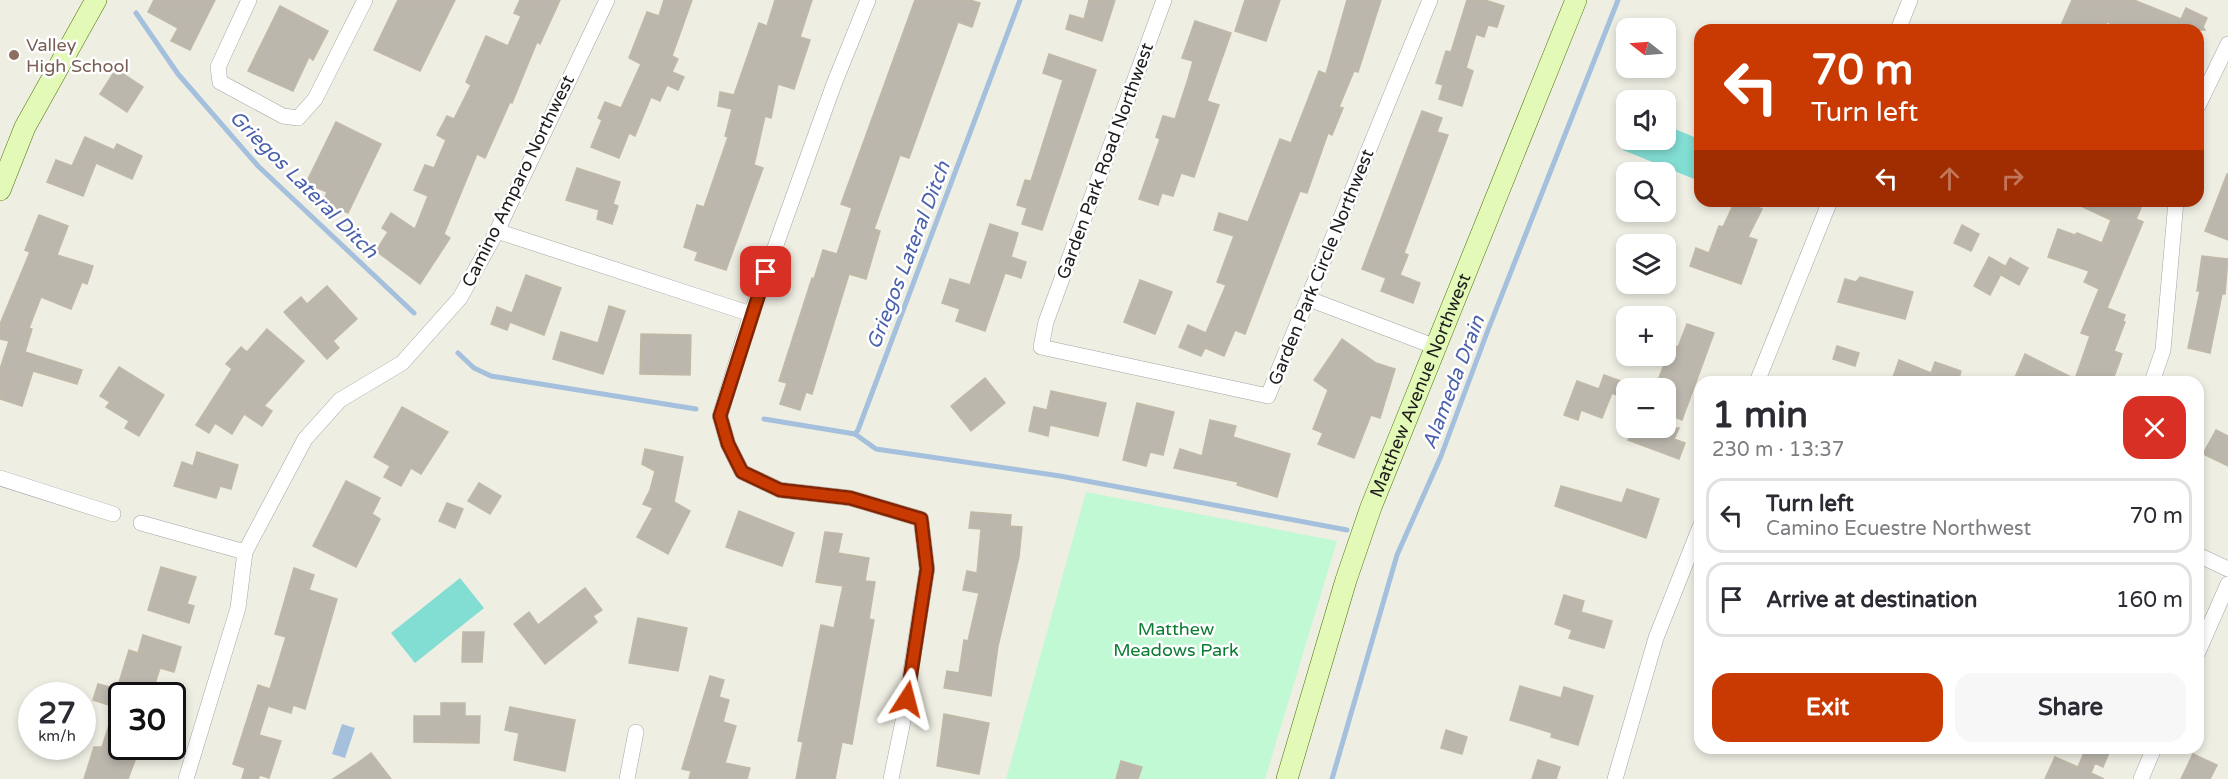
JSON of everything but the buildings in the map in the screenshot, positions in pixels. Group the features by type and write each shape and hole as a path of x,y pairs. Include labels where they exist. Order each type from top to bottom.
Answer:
{"street":[{"path":"0,190 25,127 96,0"},
{"path":"249,0 218,67 220,82 283,116 298,118 315,99 365,0"},
{"name":"Camino Amparo Northwest","path":"186,779 238,608 245,552 305,438 340,400 402,363 460,298 497,231 607,0"},
{"path":"868,0 834,84 751,314 720,416 728,444 742,472 780,490 850,498 921,519 927,569 903,721 891,779"},
{"name":"Garden Park Road Northwest","path":"1046,322 1164,0"},
{"name":"Garden Park Circle Northwest","path":"1046,322 1041,347 1268,396 1430,0"},
{"name":"Matthew Avenue Northwest","path":"1287,779 1358,544 1575,0"},
{"path":"1900,24 1910,0"},
{"path":"2204,94 2228,44"},
{"path":"1759,376 1828,207"},
{"path":"2154,376 2163,350 2175,207"},
{"path":"497,231 751,314"},
{"path":"1309,299 1436,347"},
{"path":"0,478 112,514"},
{"path":"141,523 245,552"},
{"path":"1615,779 1656,638 1694,542"},
{"path":"2204,558 2228,569"},
{"path":"2204,638 2228,584"},
{"path":"627,779 636,732"},
{"path":"2140,779 2151,754"}],"green space":[{"name":"Matthew Meadows Park","path":"1086,492 1337,541 1265,779 1006,779"}],"shaded area":[{"path":"1676,130 1694,137 1694,179 1676,172 1676,162 1652,162 1623,150 1676,150"},
{"path":"460,578 484,608 415,663 391,633"},
{"path":"342,724 355,728 345,758 332,754"}],"waterway":[{"name":"Griegos Lateral Ditch","path":"764,419 855,434 858,430 1020,0"},
{"name":"Alameda Drain","path":"1332,779 1397,555 1441,456 1618,0"},
{"name":"Griegos Lateral Ditch","path":"136,13 178,74 258,166 414,313"},
{"name":"Griegos Lateral Ditch","path":"458,353 474,368 491,376 696,409"},
{"path":"855,434 876,449 1060,476 1347,530"}],"place":[{"name":"Valley High School","path":"14,55"}],"route":[{"path":"766,272 720,416 728,444 742,472 780,490 850,498 921,519 927,569 907,699"}]}
